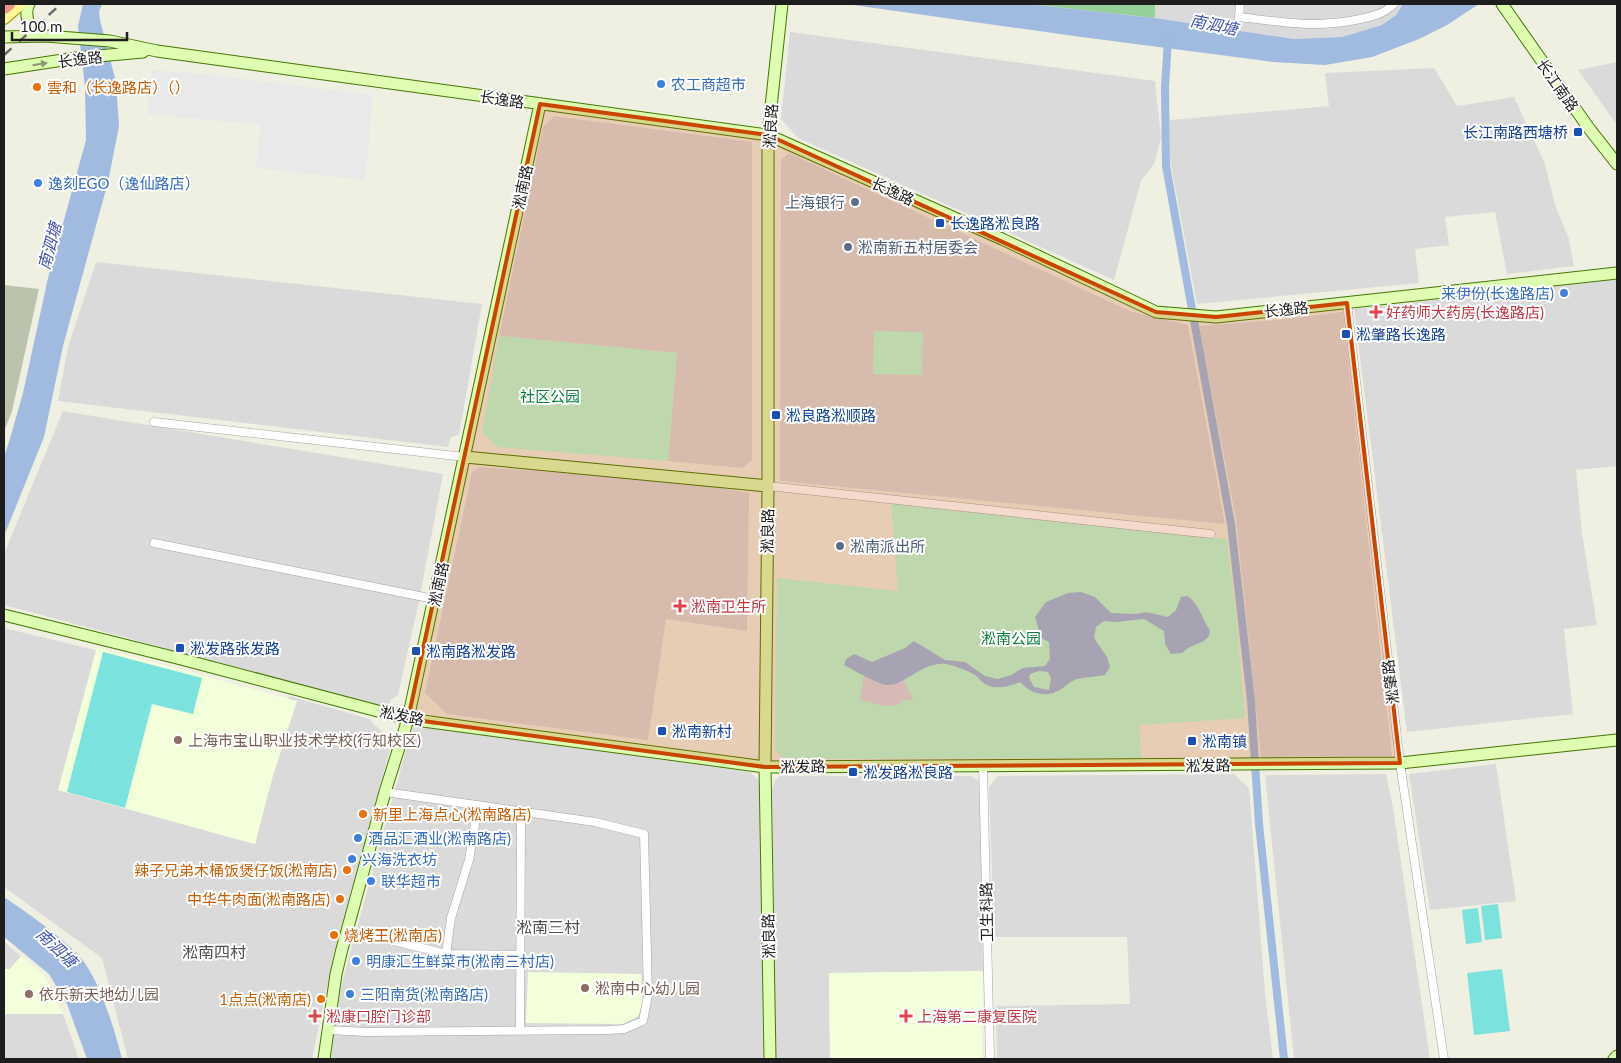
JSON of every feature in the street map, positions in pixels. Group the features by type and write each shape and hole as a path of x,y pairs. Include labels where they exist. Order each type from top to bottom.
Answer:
{"highway":[{"path":"4,7 8,4"}],"main road":[{"path":"4,18 20,4"}],"street":[{"path":"28,4 26,8 29,24 33,30 46,36"},
{"name":"淞良路","path":"770,1059 765,767 768,486 768,135 782,4"},
{"path":"1240,4 1239,17 1302,25 1334,24 1376,16 1394,4"},
{"name":"长江南路","path":"1502,4 1588,127 1617,164"},
{"name":"长逸路","path":"4,37 46,36 110,41 157,51 768,135 1002,239 1156,312 1175,315 1216,317 1617,272"},
{"name":"长逸路","path":"4,69 76,58 157,51"},
{"name":"淞南路","path":"324,1059 336,974 385,792 408,718 540,104"},
{"name":"淞肇路","path":"1347,303 1400,763 1444,1059"},
{"path":"154,422 1211,534"},
{"path":"154,543 434,599"},
{"name":"淞发路","path":"4,615 408,718 765,767 1400,763 1617,740"},
{"name":"卫生科路","path":"983,766 990,1059"},
{"path":"329,1030 366,1032 624,1029 642,1022 648,995 644,834 595,822 385,792"},
{"path":"446,954 451,918 468,860 478,805"},
{"path":"520,1030 521,811"},
{"path":"348,929 446,954 521,955"},
{"path":"1614,1059 1617,1056"}],"highlighted area":[{"path":"540,104 768,135 1156,312 1216,317 1347,303 1400,763 765,767 408,719"}],"shaded area":[{"path":"1155,4 1403,4 1396,15 1382,25 1342,37 1294,39 1155,18"},
{"path":"790,32 1155,81 1161,139 1154,164 1141,181 1114,280 798,138 781,119"},
{"path":"1617,62 1617,125 1578,70"},
{"path":"1434,68 1457,106 1514,97 1545,164 1555,205 1569,239 1574,266 1507,274 1495,212 1445,217 1449,245 1415,249 1419,283 1197,304 1170,160 1170,120 1329,106 1325,73"},
{"path":"152,70 203,74 373,95 365,180 256,168 260,125 147,114"},
{"path":"554,116 752,142 752,460 742,468 668,461 677,353 499,336 543,127"},
{"path":"789,153 1132,312 1188,325 1225,524 780,481 781,160"},
{"path":"96,262 482,304 459,435 451,437 448,447 58,401 68,347"},
{"path":"1617,279 1617,466 1576,470 1582,534 1597,625 1564,629 1573,714 1407,732 1354,309"},
{"path":"4,285 39,289 12,411 4,432"},
{"path":"1343,312 1392,756 1261,757 1236,519 1199,326 1278,320"},
{"path":"63,411 443,474 418,606 398,695 390,700 389,708 4,605 4,554"},
{"path":"480,467 686,482 749,493 747,631 666,619 648,740 447,714 425,693 472,472"},
{"path":"4,628 103,652 58,790 255,844 289,696 369,719 392,742 334,952 312,1059 128,1059 102,958 4,887"},
{"name":"上海市宝山职业技术学校(行知校区)","path":"97,647 297,701 272,779 255,844 58,790"},
{"path":"103,652 202,678 193,714 152,704 125,808 67,792"},
{"path":"864,675 885,685 903,679 913,700 904,700 898,705 885,706 860,700"},
{"name":"淞南三村","path":"420,726 750,772 760,781 763,1059 331,1059 341,987 412,728"},
{"path":"1496,764 1516,901 1430,910 1409,774"},
{"path":"1234,774 1249,788 1265,993 1273,1059 997,1059 996,1006 1130,1004 1127,937 994,937 989,787 998,776"},
{"path":"1386,774 1393,808 1430,1059 1294,1059 1265,775"},
{"path":"780,776 971,776 981,783 983,971 829,973 830,1059 776,1059 772,789 775,781"},
{"path":"1498,904 1502,938 1485,940 1481,906"},
{"path":"1478,908 1482,942 1466,944 1462,910"},
{"path":"4,942 21,956 10,969 4,969"},
{"name":"依乐新天地幼儿园","path":"21,956 44,975 63,1014 4,1015 4,969 10,969"},
{"path":"1502,969 1510,1031 1474,1035 1467,973"},
{"name":"上海第二康复医院","path":"983,971 982,1059 830,1059 829,973"},
{"name":"淞南中心幼儿园","path":"528,972 641,974 643,1002 638,1016 623,1024 526,1023"},
{"path":"63,1014 79,1059 4,1059 4,1015"}],"green space":[{"path":"1028,4 1155,4 1155,18"},
{"path":"874,331 923,332 922,375 873,374"},
{"name":"社区公园","path":"499,336 677,353 668,461 497,447 482,432"},
{"name":"淞南公园","path":"891,504 1227,539 1236,613 1245,718 1139,725 1141,758 792,759 780,756 775,748 777,578 898,591"}],"water":[{"path":"83,4 102,4 99,12 100,20 116,82 119,126 108,182 63,346 44,437 4,536 4,457 23,393 48,278 86,140 85,87 78,26"},
{"path":"846,4 1028,4 1155,18 1294,39 1342,37 1382,25 1396,15 1403,4 1479,4 1447,25 1419,39 1372,57 1325,65 1273,62"},
{"path":"1081,592 1095,597 1111,613 1136,614 1146,612 1168,617 1176,610 1181,597 1187,596 1198,607 1210,630 1209,636 1204,641 1188,648 1182,653 1171,654 1165,644 1164,631 1144,619 1116,622 1104,621 1096,627 1094,638 1107,657 1110,667 1105,675 1077,679 1060,690 1049,694 1038,694 1020,682 1004,687 991,686 972,673 946,664 929,666 893,685 882,684 844,665 846,659 854,654 872,662 905,648 914,641 945,660 965,662 985,676 998,679 1011,675 1023,668 1045,666 1050,659 1049,642 1041,638 1035,617 1046,602 1068,593","holes":["1039,671 1048,672 1051,678 1049,690 1034,687 1029,678 1030,674"]},
{"name":"南泗塘","path":"4,897 52,932 71,948 86,965 100,990 122,1059 87,1059 67,1004 49,974 4,937"}],"waterway":[{"path":"1168,39 1165,88 1166,166 1231,524 1251,701 1259,824 1284,1059"}],"railway":[{"path":"4,55 61,4"}],"place":[{"name":"农工商超市","path":"661,84"},
{"name":"雲和（长逸路店）（）","path":"37,87"},
{"name":"长江南路西塘桥","path":"1578,132"},
{"name":"逸刻EGO（逸仙路店）","path":"38,183"},
{"name":"上海银行","path":"855,202"},
{"name":"长逸路淞良路","path":"940,223"},
{"name":"淞南新五村居委会","path":"848,247"},
{"name":"来伊份(长逸路店)","path":"1564,293"},
{"name":"好药师大药房(长逸路店)","path":"1376,312"},
{"name":"淞肇路长逸路","path":"1346,334"},
{"name":"淞良路淞顺路","path":"776,415"},
{"name":"淞南派出所","path":"840,546"},
{"name":"淞南卫生所","path":"680,606"},
{"name":"淞发路张发路","path":"180,648"},
{"name":"淞南路淞发路","path":"416,651"},
{"name":"淞南新村","path":"662,731"},
{"name":"上海市宝山职业技术学校(行知校区)","path":"178,740"},
{"name":"淞南镇","path":"1192,741"},
{"name":"淞发路淞良路","path":"853,772"},
{"name":"新里上海点心(淞南路店)","path":"363,814"},
{"name":"酒品汇酒业(淞南路店)","path":"358,838"},
{"name":"兴海洗衣坊","path":"352,859"},
{"name":"辣子兄弟木桶饭煲仔饭(淞南店)","path":"347,870"},
{"name":"联华超市","path":"371,881"},
{"name":"中华牛肉面(淞南路店)","path":"340,899"},
{"name":"烧烤王(淞南店)","path":"334,935"},
{"name":"明康汇生鲜菜市(淞南三村店)","path":"356,961"},
{"name":"淞南中心幼儿园","path":"585,988"},
{"name":"依乐新天地幼儿园","path":"29,994"},
{"name":"三阳南货(淞南路店)","path":"350,994"},
{"name":"1点点(淞南店)","path":"321,999"},
{"name":"淞康口腔门诊部","path":"315,1016"},
{"name":"上海第二康复医院","path":"906,1016"}],"district":[{"name":"淞南三村","path":"548,926"},
{"name":"淞南四村","path":"214,951"}]}
